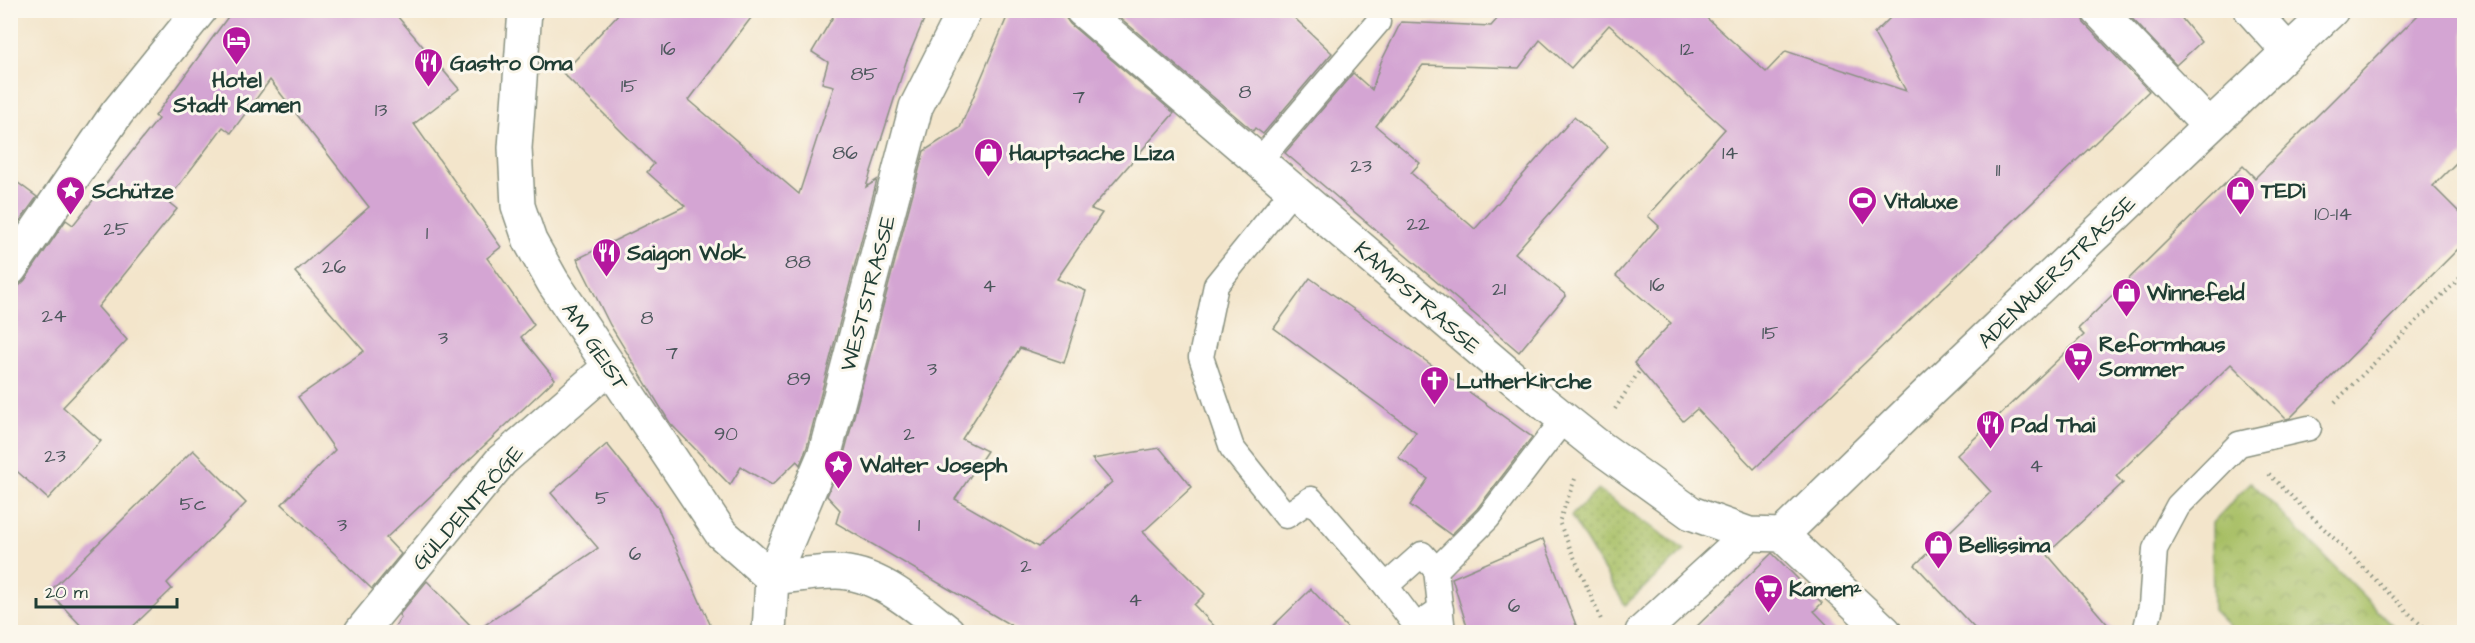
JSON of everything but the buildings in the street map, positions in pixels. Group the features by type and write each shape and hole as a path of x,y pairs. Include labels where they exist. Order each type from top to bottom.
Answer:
{"street":[{"path":"10,269 117,112 200,10"},
{"name":"AM GEIST","path":"525,10 515,148 518,206 530,241 553,282 721,533 771,578"},
{"name":"WESTSTRASSE","path":"771,578 825,453 916,107 965,10"},
{"name":"KAMPSTRASSE","path":"1082,10 1514,379 1590,439 1691,513 1749,534 1782,535"},
{"path":"2098,10 2209,126"},
{"path":"2251,10 2288,51"},
{"name":"ADENAUERSTRASSE","path":"1782,535 1936,384 2332,10"},
{"name":"GÜLDENTRÖGE","path":"361,633 501,461 609,367"},
{"path":"1642,633 1749,534"},
{"path":"1782,535 1885,633"},
{"path":"769,633 771,578 838,572 873,580 918,609 948,633"}],"lane":[{"path":"1259,161 1378,22"},
{"path":"1293,190 1216,285 1201,357 1232,448 1280,510 1286,516 1311,499 1386,586 1416,626 1442,621 1436,570 1422,554 1386,586"},
{"path":"1436,570 1488,518 1564,419"},
{"path":"2145,633 2151,606 2155,549 2178,506 2239,444 2309,428"}],"path":[{"path":"2309,428 2464,274"},
{"path":"1590,439 1559,522 1606,633"},
{"path":"2239,444 2424,628 2420,633"}],"green space":[{"path":"2251,482 2399,632 2235,632 2213,610 2212,523"},
{"path":"1598,490 1685,550 1625,605 1571,516"}],"place":[{"name":"Hotel Stadt Kamen","path":"237,66"},
{"name":"Gastro Oma","path":"429,88"},
{"name":"Hauptsache Liza","path":"988,178"},
{"name":"Schütze","path":"71,216"},
{"name":"TEDi","path":"2240,216"},
{"name":"Vitaluxe","path":"1863,226"},
{"name":"Saigon Wok","path":"606,278"},
{"name":"Winnefeld","path":"2126,318"},
{"name":"Reformhaus Sommer","path":"2078,382"},
{"name":"Lutherkirche","path":"1435,406"},
{"name":"Pad Thai","path":"1990,450"},
{"name":"Walter Joseph","path":"839,490"},
{"name":"Bellissima","path":"1938,570"},
{"name":"Kamen²","path":"1768,614"}]}
